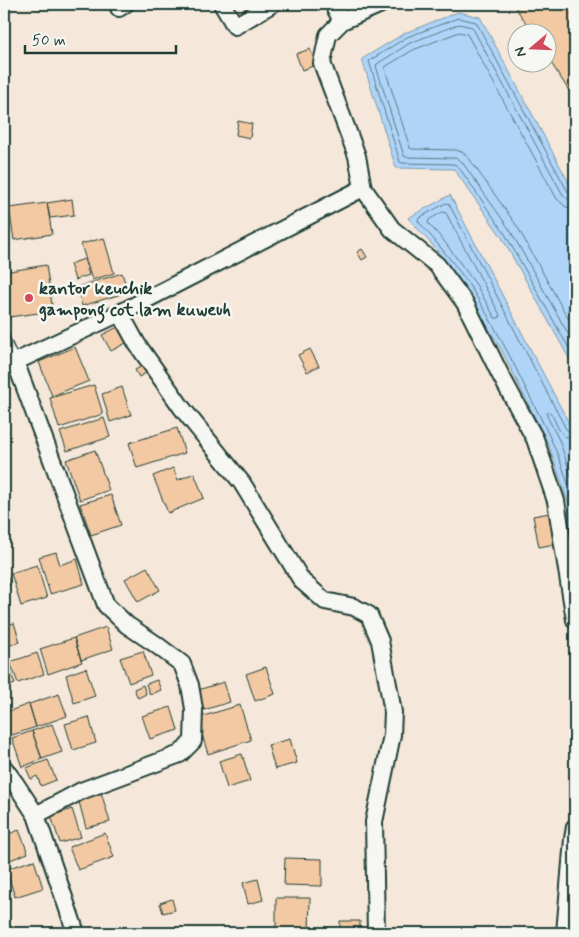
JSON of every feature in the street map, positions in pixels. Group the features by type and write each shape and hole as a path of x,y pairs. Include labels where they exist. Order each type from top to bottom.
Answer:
{"street":[{"path":"222,4 235,26 272,4"},
{"path":"333,4 342,21"},
{"path":"381,4 342,21 328,35 322,63 357,156 363,188 392,229 436,264 465,303 535,440 556,501 575,620"},
{"path":"36,815 81,791 180,754 192,741 194,709 190,685 182,664 127,625 106,605 10,364 120,313 363,188"},
{"path":"120,313 137,344 176,400 242,483 302,581 325,601 354,607 369,615 380,641 393,712 392,734 374,822 376,933"},
{"path":"4,768 36,815 76,933"},
{"path":"566,933 575,827"}],"lane":[{"path":"4,337 10,364"}],"water":[{"path":"458,12 480,17 506,65 506,72 510,72 575,194 575,369 501,236 454,169 396,168 362,59 405,33"},
{"path":"450,195 571,427 575,424 575,550 568,502 549,446 502,351 468,293 435,248 408,218"}],"building":[{"path":"513,4 575,4 575,100 556,71 556,22 525,22"},
{"path":"310,49 316,65 302,70 296,54"},
{"path":"238,121 252,124 250,138 236,135"},
{"path":"72,199 74,215 50,218 47,203"},
{"path":"47,203 52,234 14,240 9,208"},
{"path":"4,213 8,232 4,233"},
{"path":"104,238 114,273 92,280 81,244"},
{"path":"362,249 367,257 362,260 357,252"},
{"path":"84,259 89,275 75,280 70,264"},
{"name":"kantor keuchik gampong cot lam kuweuh","path":"46,265 53,311 9,317 4,272"},
{"path":"122,273 128,292 82,306 77,287"},
{"path":"118,327 126,343 111,351 102,335"},
{"path":"75,347 89,381 52,396 39,362"},
{"path":"310,349 319,366 307,372 298,355"},
{"path":"144,365 148,372 139,377 135,370"},
{"path":"94,385 103,414 59,428 50,398"},
{"path":"122,387 131,415 110,422 102,394"},
{"path":"104,418 110,437 67,451 60,432"},
{"path":"177,428 185,453 137,468 129,443"},
{"path":"95,450 109,490 80,500 66,460"},
{"path":"173,468 178,480 194,473 204,498 168,513 153,476"},
{"path":"111,495 121,525 91,535 80,504"},
{"path":"550,513 555,544 539,547 533,516"},
{"path":"56,552 60,565 77,559 84,584 50,594 39,557"},
{"path":"37,565 47,598 21,606 11,573"},
{"path":"147,567 160,590 138,602 125,579"},
{"path":"6,572 10,585 4,587 4,573"},
{"path":"14,623 20,642 4,647 4,626"},
{"path":"106,627 113,649 81,660 74,638"},
{"path":"74,638 82,662 48,674 40,649"},
{"path":"143,651 151,675 129,683 120,658"},
{"path":"37,653 44,674 18,683 10,662"},
{"path":"8,664 15,684 4,688 4,666"},
{"path":"266,667 275,694 255,701 246,674"},
{"path":"86,668 95,696 74,703 66,675"},
{"path":"157,680 161,690 150,695 146,684"},
{"path":"224,682 230,702 204,710 198,690"},
{"path":"143,685 146,694 138,698 134,689"},
{"path":"59,694 67,716 36,727 29,704"},
{"path":"29,704 36,727 6,737 4,713"},
{"path":"240,705 251,740 208,754 197,718"},
{"path":"171,707 178,730 150,739 142,716"},
{"path":"89,717 96,743 73,750 65,724"},
{"path":"52,724 62,752 42,759 32,731"},
{"path":"32,731 42,759 22,767 12,738"},
{"path":"290,739 297,763 275,769 268,745"},
{"path":"242,754 250,781 227,788 219,761"},
{"path":"48,760 56,780 41,786 37,776 31,779 26,768"},
{"path":"101,792 110,822 86,828 78,798"},
{"path":"72,809 81,837 60,843 51,816"},
{"path":"19,830 28,853 5,862 4,836"},
{"path":"105,833 114,857 78,870 69,847"},
{"path":"285,858 322,859 322,886 284,885"},
{"path":"34,860 43,888 15,897 6,869"},
{"path":"258,879 263,900 248,904 243,883"},
{"path":"276,898 310,898 309,933 276,933"},
{"path":"172,899 175,910 163,913 160,903"},
{"path":"340,921 360,921 360,933 340,933"}],"place":[{"name":"kantor keuchik gampong cot lam kuweuh","path":"29,298"}]}
